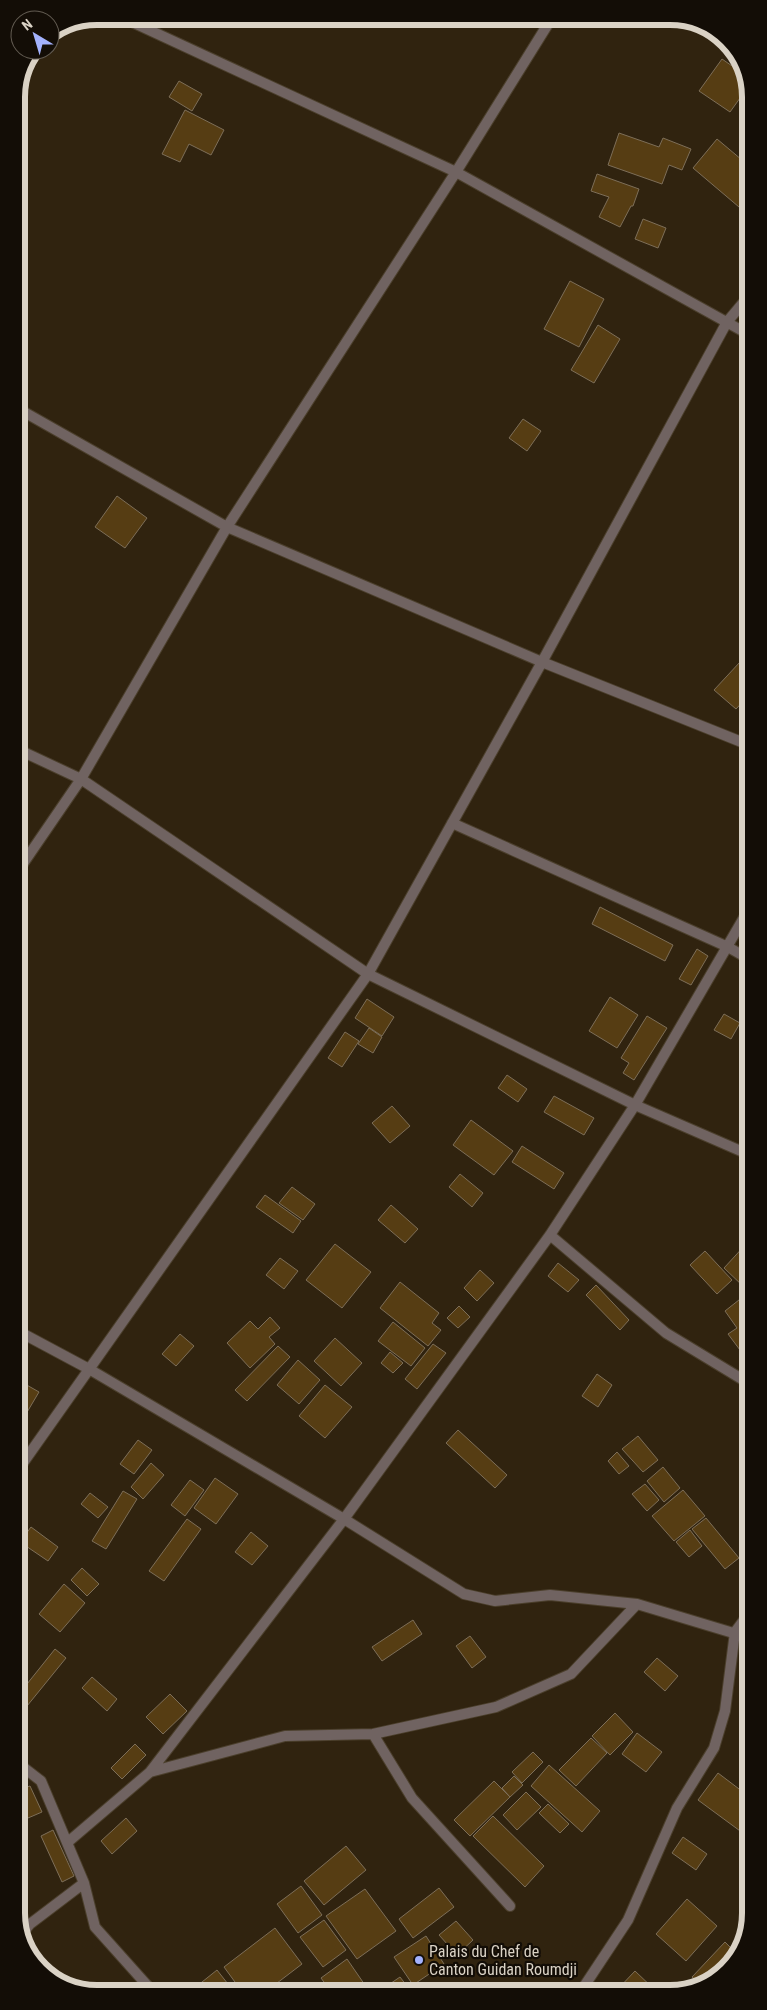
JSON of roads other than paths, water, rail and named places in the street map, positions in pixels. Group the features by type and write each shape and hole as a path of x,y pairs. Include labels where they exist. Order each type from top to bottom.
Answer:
{"street":[{"path":"138,25 456,172 742,331"},
{"path":"25,861 82,779 227,527 456,172 547,25"},
{"path":"25,1460 368,974 542,662 727,322 742,304"},
{"path":"25,413 227,527 542,662 742,742"},
{"path":"25,753 82,779 368,974 635,1105 742,1152"},
{"path":"452,823 742,955"},
{"path":"68,1842 150,1772 344,1519 550,1235 635,1105 742,922"},
{"path":"550,1235 666,1333 742,1379"},
{"path":"25,1335 89,1369 344,1519 464,1594 495,1601 550,1595 637,1604 742,1635"},
{"path":"150,1772 285,1736 373,1734 496,1707 571,1674 637,1604"},
{"path":"585,1985 628,1920 677,1808 714,1748 725,1711 735,1632 742,1623"},
{"path":"373,1734 412,1798 510,1906"},
{"path":"25,1769 41,1781 68,1842 84,1883 95,1927 147,1985"},
{"path":"26,1928 84,1883"}],"place":[{"name":"Palais du Chef de Canton Guidan Roumdji","path":"419,1960"}]}
